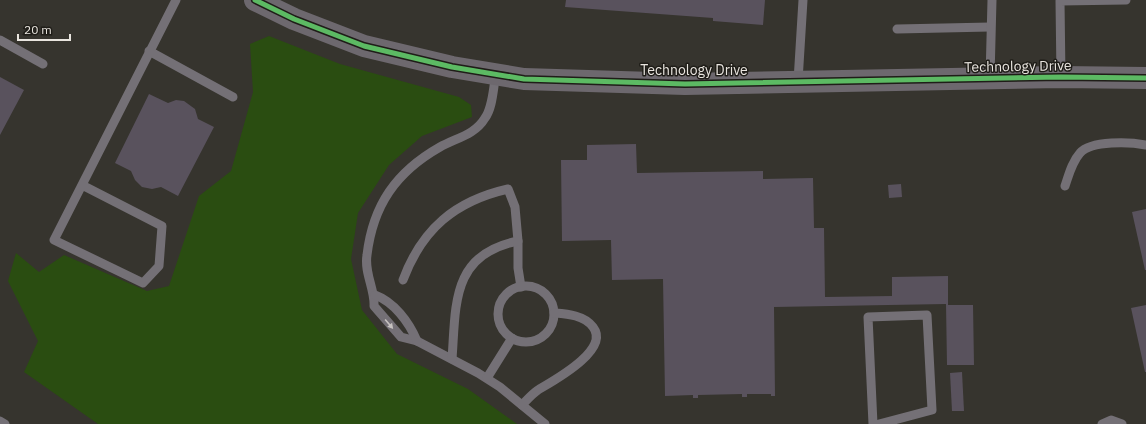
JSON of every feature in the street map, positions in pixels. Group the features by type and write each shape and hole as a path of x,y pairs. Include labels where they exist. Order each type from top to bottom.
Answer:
{"street":[{"name":"Technology Drive","path":"255,0 294,19 364,46 452,67 524,78 593,82 685,84 1061,77 1146,78"}],"lane":[{"path":"82,185 162,226 159,266 143,282 54,240 176,0"},
{"path":"798,81 804,0"},
{"path":"990,78 990,28 992,0"},
{"path":"1061,77 1060,0 1126,0"},
{"path":"897,29 990,28"},
{"path":"0,40 43,64"},
{"path":"150,51 233,97"},
{"path":"496,74 486,118 475,131 440,147 409,168 392,184 378,209 366,257 369,279 374,295 374,306 401,337 417,341 487,378 545,424"},
{"path":"1065,186 1071,167 1081,151 1100,144 1132,142 1146,145"},
{"path":"403,280 416,251 435,226 468,202 490,193 508,189 514,207 518,240 518,268 522,287"},
{"path":"452,359 457,296 465,274 476,260 500,244 518,240"},
{"path":"522,287 536,288 544,293 550,299 554,313 552,324 541,338 524,342 512,338 503,329 499,321 498,313 504,296 511,291 522,287"},
{"path":"374,295 385,299 401,316 411,327 417,341"},
{"path":"522,405 537,391 576,366 586,356 595,343 597,335 594,328 586,320 566,314 554,313"},
{"path":"873,424 868,317 926,315 932,410 879,424"},
{"path":"487,378 512,338"},
{"path":"1102,424 1111,420 1122,424"},
{"path":"0,421 5,424"}],"green space":[{"path":"269,36 340,64 459,97 471,105 472,117 422,136 389,165 358,213 351,259 362,310 397,354 468,389 517,424 98,424 24,372 38,341 8,281 16,253 39,272 64,255 147,291 169,286 199,196 231,171 253,92 250,44"}],"building":[{"path":"566,0 765,0 763,25 713,21 713,18 565,7"},
{"path":"0,77 24,90 0,135"},
{"path":"149,94 168,103 176,100 184,101 195,109 198,119 214,127 178,196 161,187 152,189 142,187 135,180 131,171 115,163"},
{"path":"636,144 637,173 763,171 763,179 813,178 814,228 824,228 825,297 892,296 892,277 948,276 948,305 973,305 974,365 947,365 946,304 774,307 775,396 771,396 771,394 747,394 747,397 742,397 742,394 698,395 698,398 693,398 693,395 665,396 663,279 612,280 611,240 562,241 561,160 587,160 587,145"},
{"path":"901,184 902,197 889,198 888,185"},
{"path":"1146,209 1146,270 1145,270 1132,212"},
{"path":"1146,305 1146,372 1145,372 1131,308"},
{"path":"962,372 964,411 952,411 950,373"}],"cycle path":[{"path":"255,0 294,19 364,46 452,67 524,79 685,84 1061,77 1146,78"}]}
